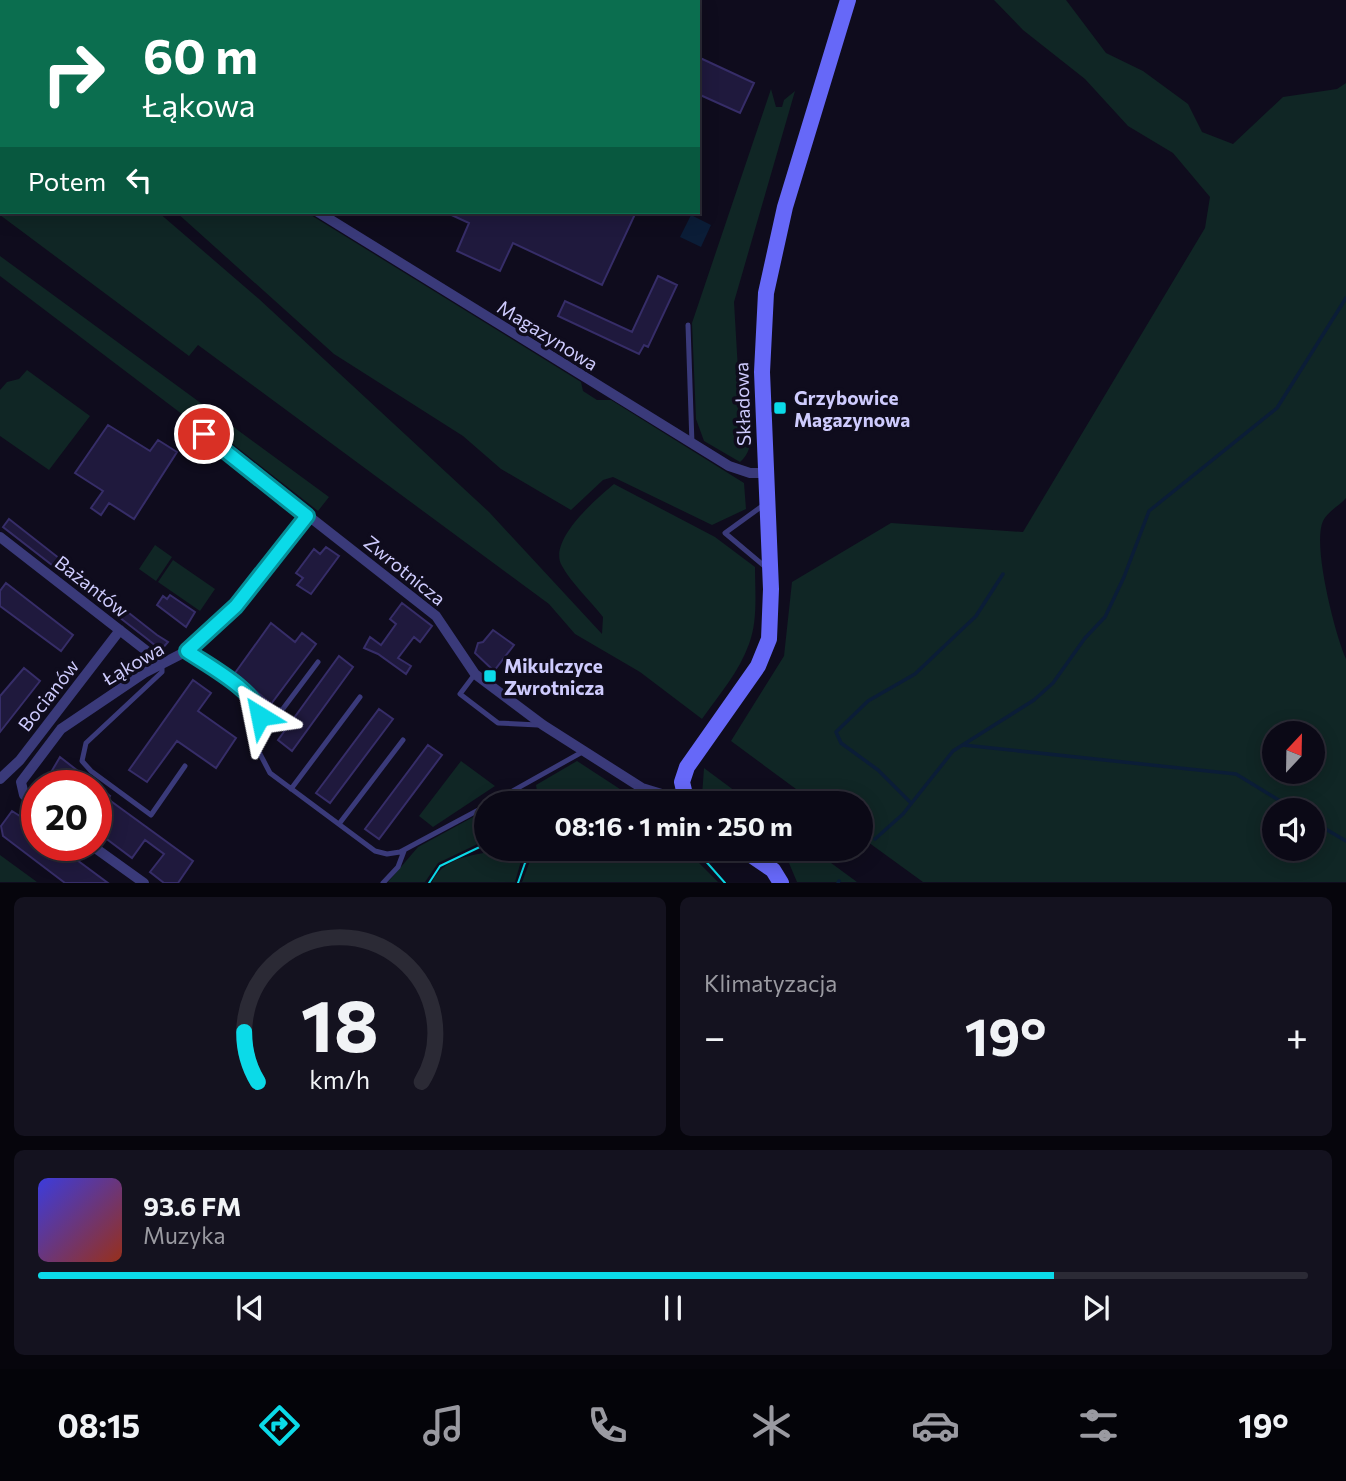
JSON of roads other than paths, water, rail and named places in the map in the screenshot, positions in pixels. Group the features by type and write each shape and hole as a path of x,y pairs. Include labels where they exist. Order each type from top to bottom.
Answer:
{"main road":[{"name":"Składowa","path":"684,791 682,782 687,767 764,655 771,622 762,357 768,275 785,207 848,0"},
{"path":"760,861 773,870 781,883"}],"street":[{"name":"Magazynowa","path":"321,214 692,444 736,469 765,473"},
{"name":"Zwrotnicza","path":"204,434 436,616 475,674 543,725 651,791"},
{"name":"Łąkowa","path":"30,770 61,729 162,663 187,651 236,606 307,516"},
{"name":"Bażantów","path":"0,537 162,663"},
{"name":"Bocianów","path":"0,779 20,760 120,630"},
{"path":"112,860 144,883"}],"lane":[{"path":"688,325 692,444"},
{"path":"766,503 724,533 770,570"},
{"path":"187,651 247,694 259,709 259,752 263,764 375,851 387,855 404,850 474,812"},
{"path":"259,709 282,710 318,662"},
{"path":"162,663 162,672 86,744 82,761 91,771 151,815 185,766"},
{"path":"475,674 460,694 498,723 543,725"},
{"path":"292,789 360,696"},
{"path":"339,824 403,740"},
{"path":"512,791 584,751"},
{"path":"383,883 398,867 404,850"}],"water":[{"path":"691,215 711,225 701,247 680,237"}],"waterway":[{"path":"875,839 903,814 953,751 1034,700 1053,683 1085,638 1105,617 1124,577 1149,511 1277,408 1346,298"},
{"path":"911,803 878,770 841,743 836,732 868,701 915,674 976,616 1003,574"},
{"path":"963,745 1236,774 1275,798"},
{"path":"1325,829 1346,841"}],"tram line":[{"path":"429,883 440,866 474,850"},
{"path":"518,883 527,861"},
{"path":"706,861 725,883"}],"place":[{"name":"Grzybowice Magazynowa","path":"780,408"},
{"name":"Mikulczyce Zwrotnicza","path":"490,676"}]}
